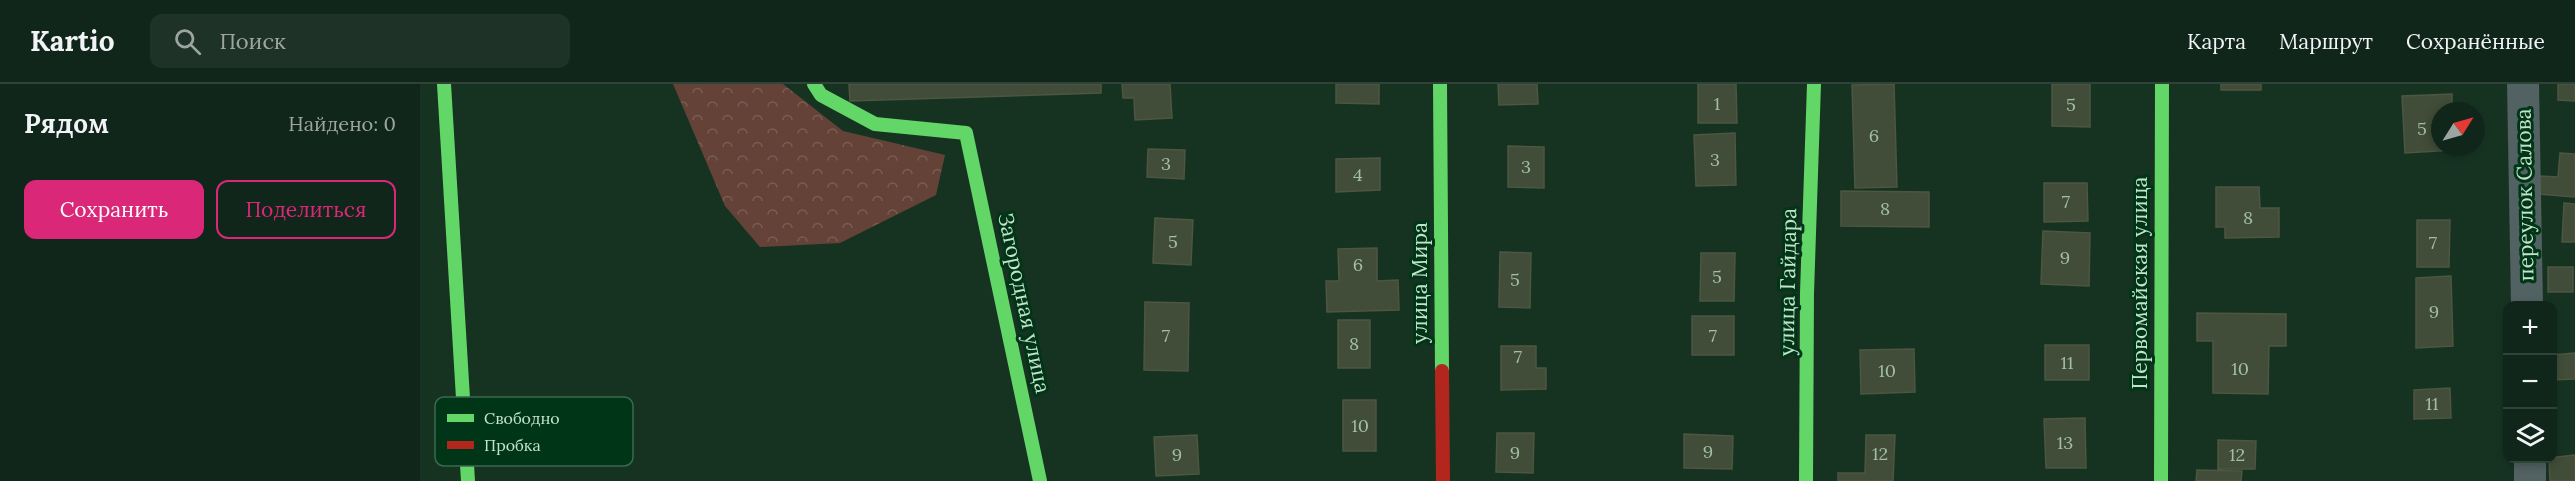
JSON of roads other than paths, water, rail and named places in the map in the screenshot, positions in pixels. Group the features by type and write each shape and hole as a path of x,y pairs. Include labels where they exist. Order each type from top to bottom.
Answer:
{"street":[{"path":"444,84 463,397"},
{"name":"Загородная улица","path":"814,84 821,95 875,124 966,133 1040,481"},
{"name":"улица Мира","path":"1440,84 1443,481"},
{"name":"улица Гайдара","path":"1806,481 1807,293 1814,84"},
{"name":"Первомайская улица","path":"2162,84 2162,481"},
{"name":"переулок Салова","path":"2523,84 2527,301"},
{"path":"2530,463 2530,481"},
{"path":"467,466 468,481"}]}
